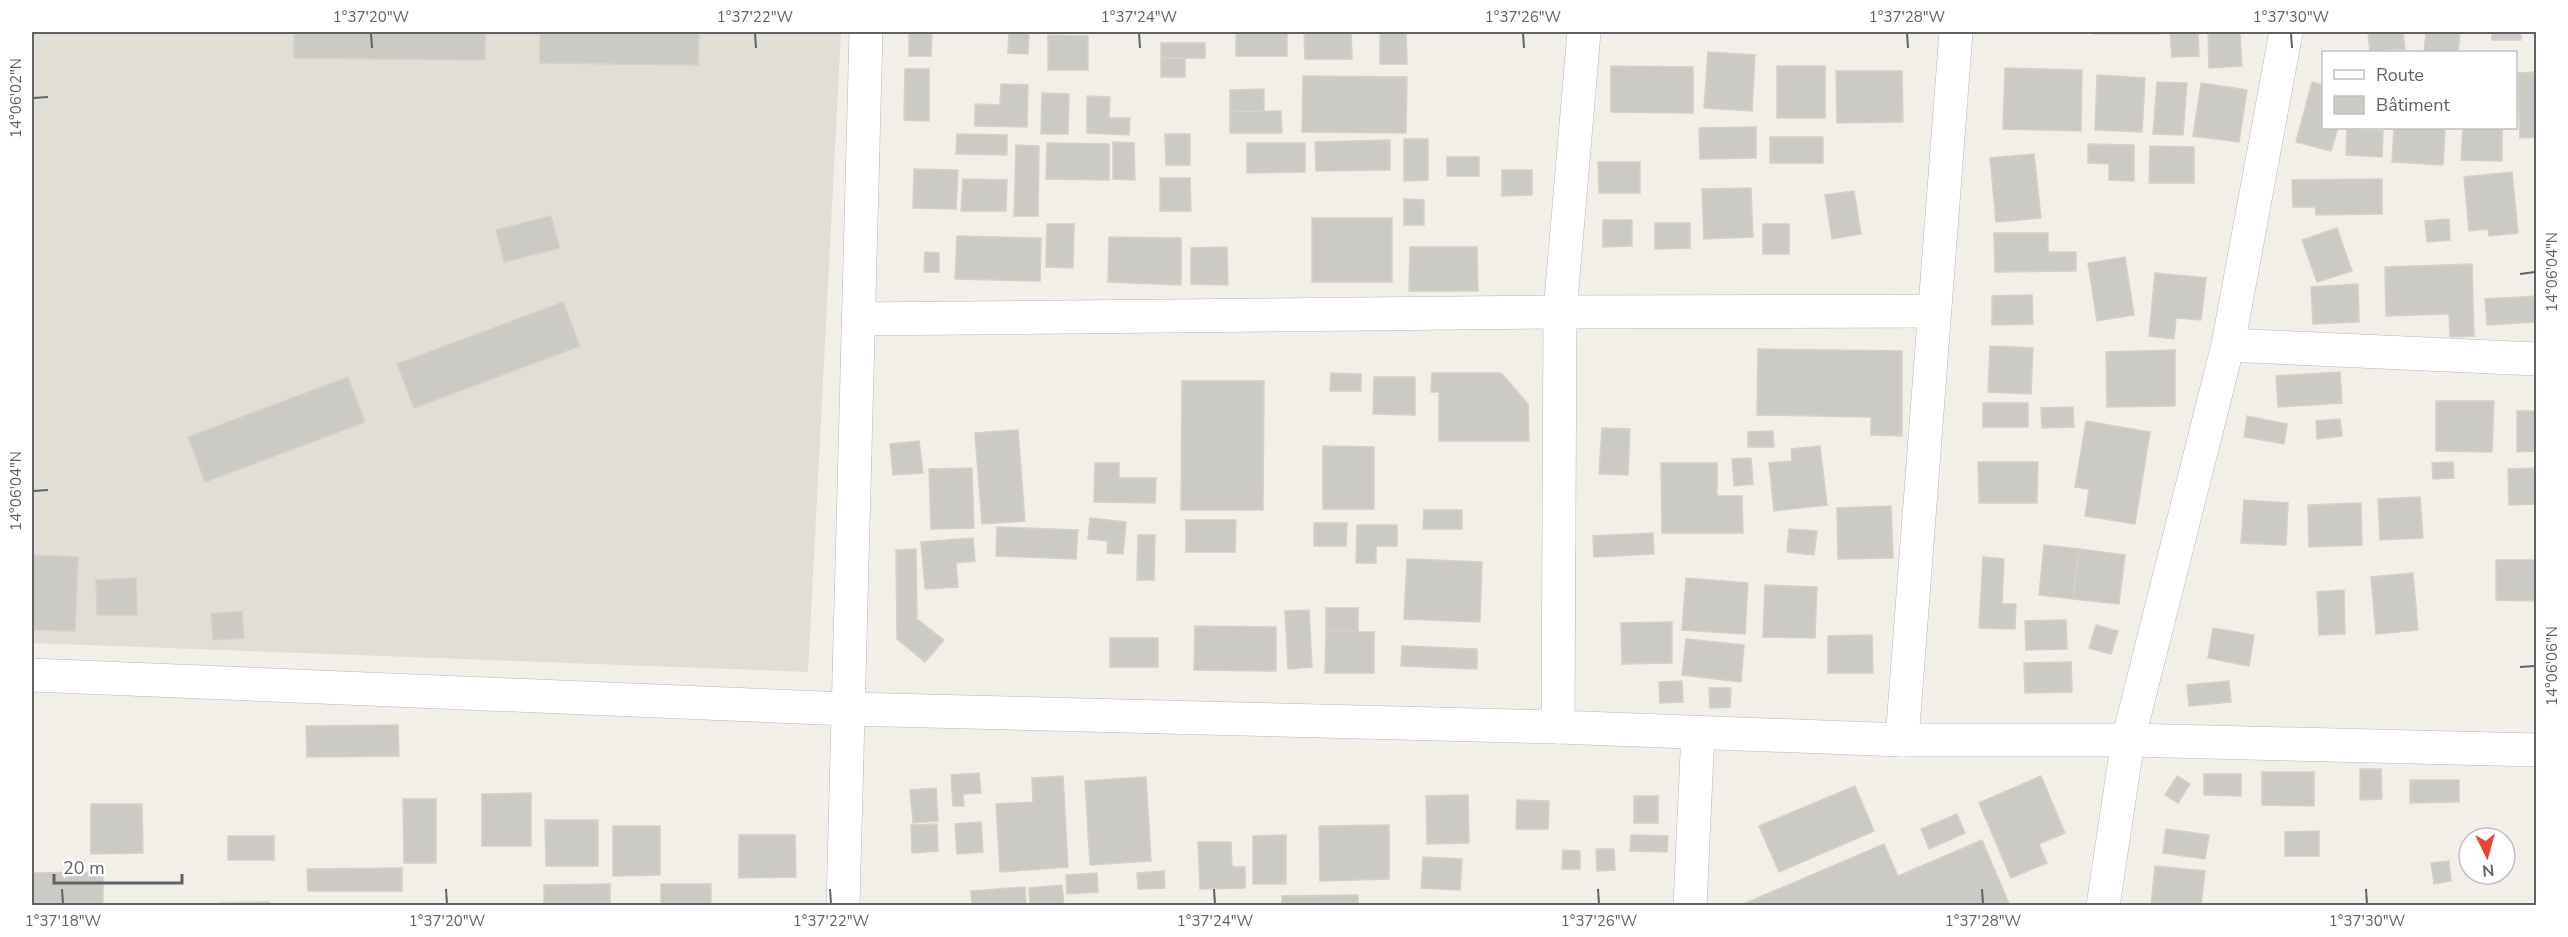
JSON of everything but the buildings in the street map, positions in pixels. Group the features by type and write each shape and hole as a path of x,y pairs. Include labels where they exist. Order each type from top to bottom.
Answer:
{"street":[{"path":"843,906 866,32"},
{"path":"1558,727 1560,312 1584,32"},
{"path":"1902,740 1956,32"},
{"path":"2103,906 2128,740 2228,345 2286,32"},
{"path":"859,319 1934,311"},
{"path":"2228,345 2536,360"},
{"path":"32,675 848,710 1558,727 1902,740 2128,740 2536,750"},
{"path":"1690,906 1698,732"}],"shaded area":[{"path":"32,32 841,32 808,672 32,643"}]}
